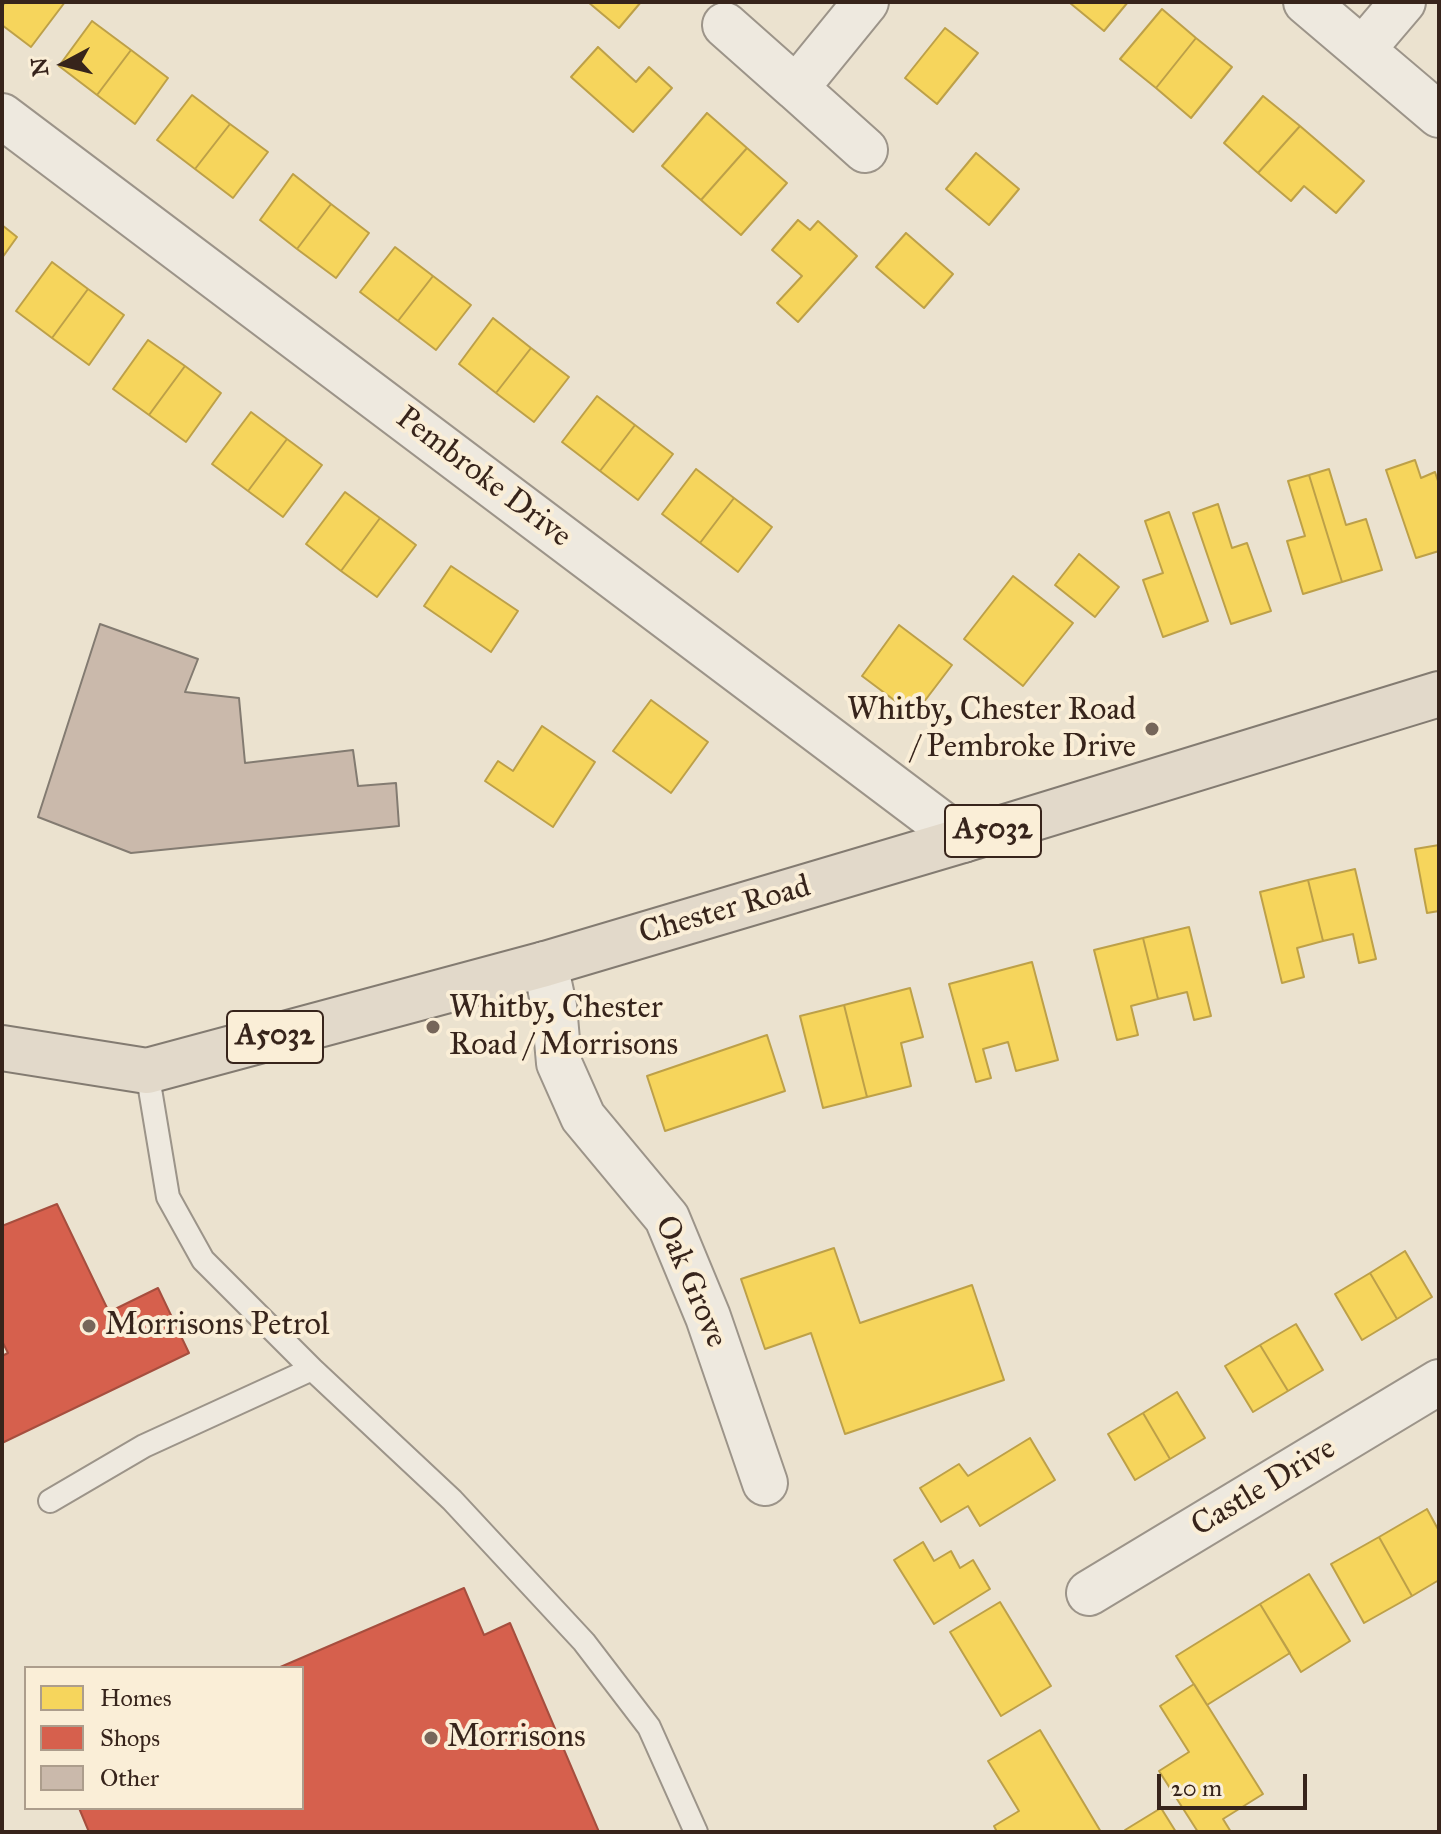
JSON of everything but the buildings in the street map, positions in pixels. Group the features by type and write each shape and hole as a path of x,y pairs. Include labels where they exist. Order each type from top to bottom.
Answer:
{"main road":[{"name":"Chester Road","path":"2,1048 147,1071 545,964 1439,694"}],"street":[{"path":"796,88 866,2"},
{"path":"1306,2 1439,115"},
{"path":"1363,49 1403,2"},
{"path":"725,25 865,150"},
{"name":"Pembroke Drive","path":"2,116 963,840"},
{"name":"Oak Grove","path":"545,964 554,1006 559,1063 583,1117 667,1218 708,1317 765,1483"},
{"name":"Castle Drive","path":"1089,1593 1439,1382"}],"lane":[{"path":"147,1071 168,1197 203,1260 312,1369 452,1500 584,1642 649,1727 696,1832"},
{"path":"50,1501 144,1446 312,1369"}],"place":[{"name":"Whitby, Chester Road / Pembroke Drive","path":"1152,729"},
{"name":"Whitby, Chester Road / Morrisons","path":"433,1027"},
{"name":"Morrisons Petrol","path":"89,1326"},
{"name":"Morrisons","path":"431,1738"}]}
